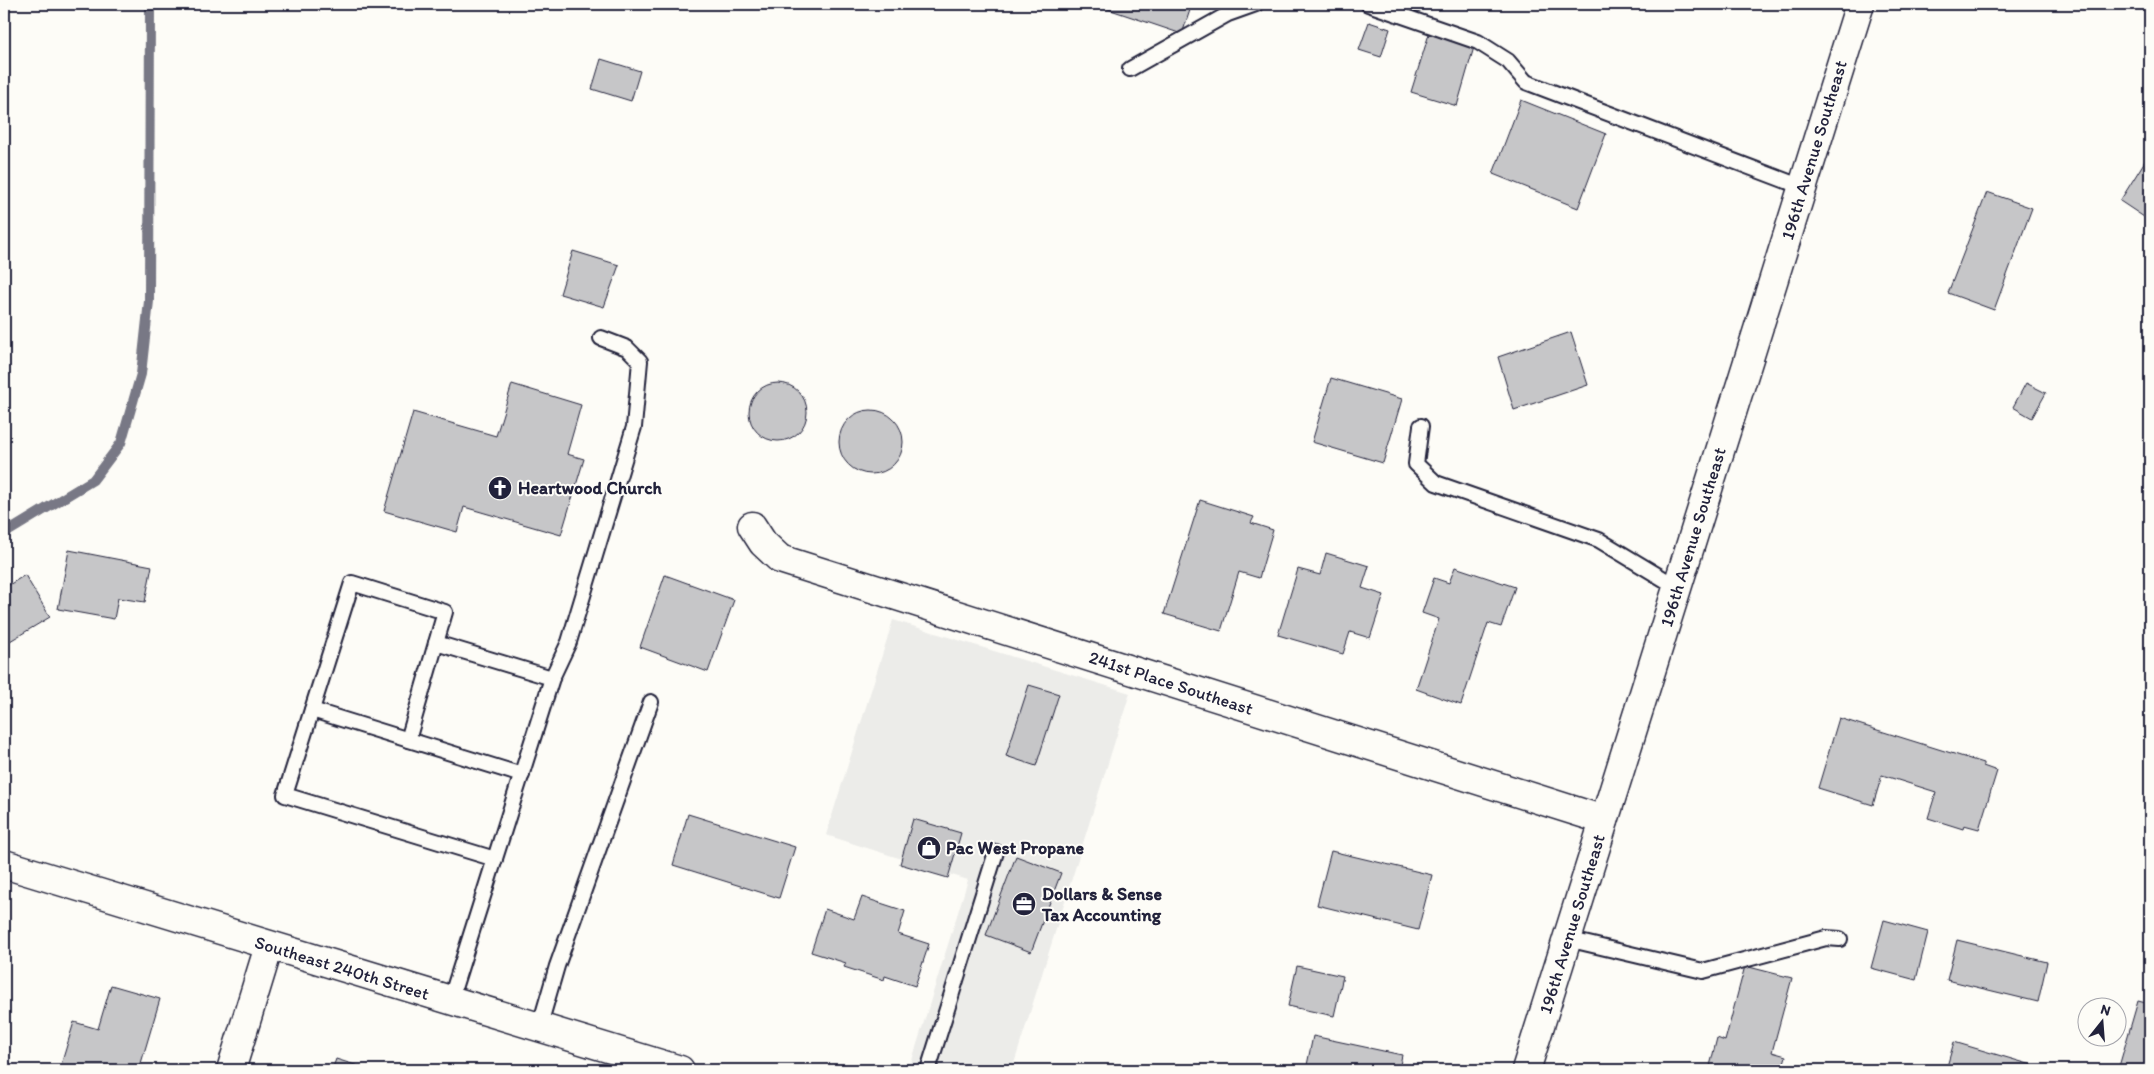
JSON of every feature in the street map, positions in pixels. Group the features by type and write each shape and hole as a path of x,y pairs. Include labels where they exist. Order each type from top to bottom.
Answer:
{"street":[{"name":"196th Avenue Southeast","path":"1526,1070 1860,4"},
{"name":"241st Place Southeast","path":"752,526 763,543 780,559 1604,820"},
{"name":"Southeast 240th Street","path":"4,864 680,1070"},
{"path":"231,1070 270,946"}],"lane":[{"path":"1130,69 1228,14 1256,4"},
{"path":"1368,4 1478,42 1508,61 1526,82 1802,187"},
{"path":"450,1001 552,678 569,642 634,427 640,361 627,348 601,338"},
{"path":"1421,426 1416,464 1436,484 1599,540 1677,587"},
{"path":"408,740 445,612 352,583 285,795 495,860"},
{"path":"436,643 552,678"},
{"path":"539,1028 557,966 651,702"},
{"path":"312,710 522,775"},
{"path":"928,1070 996,852"},
{"path":"1567,940 1703,971 1826,938 1840,939"}],"shaded area":[{"path":"893,620 1130,693 1012,1070 909,1070 968,880 826,835"}],"building":[{"path":"1093,4 1192,4 1182,34"},
{"path":"1369,22 1390,29 1381,57 1359,50"},
{"path":"1429,34 1474,47 1457,106 1411,92"},
{"path":"601,59 640,71 631,101 592,89"},
{"path":"1521,100 1606,134 1578,208 1493,174"},
{"path":"2150,153 2150,221 2120,201"},
{"path":"1987,192 2032,208 1994,310 1948,293"},
{"path":"573,251 619,265 604,307 560,294"},
{"path":"1571,332 1588,385 1514,410 1498,357"},
{"path":"1331,378 1402,399 1383,463 1312,442"},
{"path":"772,383 784,383 799,391 807,406 807,418 799,433 784,441 772,441 757,433 749,418 749,406 757,391"},
{"path":"2026,383 2046,393 2032,418 2013,407"},
{"path":"512,384 581,405 567,454 584,459 561,535 464,507 457,532 384,511 413,412 496,436"},
{"path":"871,410 883,412 894,419 901,430 903,442 901,454 894,465 883,472 871,474 859,472 848,465 841,454 839,442 841,430 848,419 859,412"},
{"path":"1200,500 1254,517 1251,523 1273,530 1259,578 1239,572 1221,631 1164,614"},
{"path":"69,550 152,566 145,602 118,598 114,619 58,609"},
{"path":"1326,553 1369,566 1362,588 1384,595 1370,638 1350,632 1343,654 1278,635 1298,569 1320,575"},
{"path":"1455,567 1515,587 1501,627 1488,623 1461,705 1416,689 1439,619 1422,613 1434,578 1449,583"},
{"path":"25,575 50,617 10,641 4,631 4,588"},
{"path":"665,575 734,600 708,672 640,647"},
{"path":"1029,685 1059,694 1036,766 1006,756"},
{"path":"1839,718 1983,763 1983,766 1997,771 1979,829 1964,825 1963,829 1928,818 1936,792 1882,775 1873,805 1818,788"},
{"path":"688,814 795,847 779,898 673,865"},
{"path":"913,819 961,833 948,878 900,864"},
{"path":"1331,851 1432,875 1418,930 1317,905"},
{"name":"Dollars & Sense Tax Accounting","path":"1016,856 1061,873 1031,952 986,935"},
{"path":"862,897 905,911 898,934 929,944 915,986 885,976 884,980 844,967 846,963 811,952 825,909 854,919"},
{"path":"1884,920 1928,932 1916,980 1871,968"},
{"path":"1957,940 2047,962 2038,1002 1947,980"},
{"path":"1297,966 1343,976 1334,1016 1288,1006"},
{"path":"1745,966 1792,978 1772,1052 1786,1056 1782,1070 1709,1070 1717,1038 1725,1041"},
{"path":"111,985 160,999 139,1070 78,1070 61,1065 74,1022 98,1029"},
{"path":"2138,1001 2150,1004 2150,1070 2118,1070"},
{"path":"1313,1036 1402,1055 1399,1070 1306,1070"},
{"path":"1954,1042 2032,1065 2030,1070 1946,1070"},
{"path":"336,1059 371,1070 332,1070"}],"waterway":[{"path":"4,534 93,480 121,443 141,374 149,301 150,4"}],"place":[{"name":"Heartwood Church","path":"500,488"},
{"name":"Pac West Propane","path":"929,848"},
{"name":"Dollars & Sense Tax Accounting","path":"1024,904"}]}
